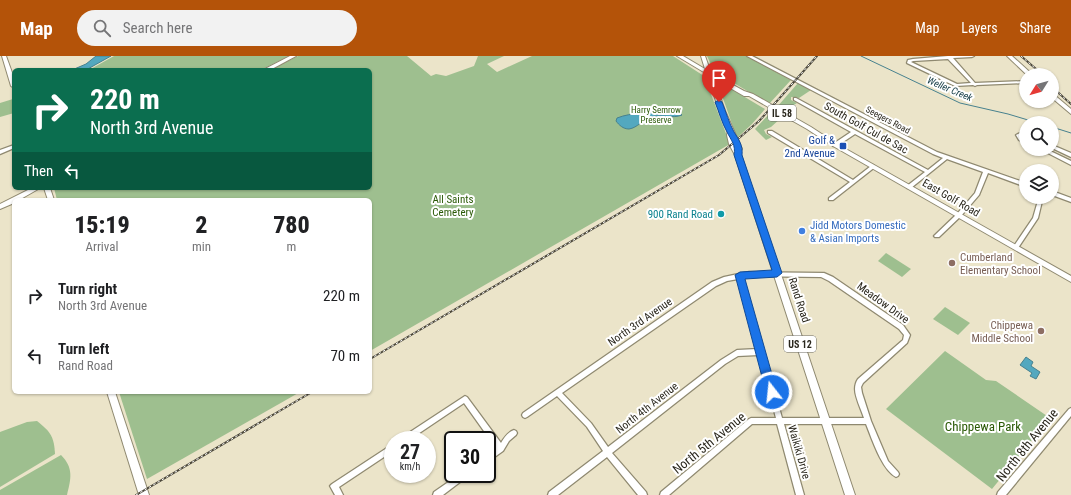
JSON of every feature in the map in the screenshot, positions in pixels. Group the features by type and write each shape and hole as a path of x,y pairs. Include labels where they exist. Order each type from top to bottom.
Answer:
{"main road":[{"path":"4,56 12,80"},
{"path":"270,68 294,56"},
{"name":"East Golf Road","path":"679,56 744,93 748,98 806,130 820,136 1071,279"},
{"path":"1009,56 1022,68"},
{"path":"690,62 698,62 703,57"},
{"name":"Rand Road","path":"703,57 730,132 730,139 734,150 739,157 850,495"},
{"path":"715,91 721,85 732,86"},
{"path":"1059,101 1071,112"},
{"path":"18,198 33,190"},
{"path":"0,207 12,201"},
{"path":"112,394 144,495"}],"street":[{"name":"Seegers Road","path":"749,56 920,145 947,157 1019,183"},
{"path":"972,56 913,60 909,61 909,63 956,85 1019,81"},
{"path":"949,57 975,85"},
{"name":"South Golf Cul de Sac","path":"795,100 928,172"},
{"path":"770,132 853,182"},
{"path":"835,145 854,132"},
{"path":"0,152 12,147"},
{"path":"1059,149 1071,155"},
{"path":"1056,156 1071,163"},
{"path":"909,187 947,157"},
{"path":"831,199 873,167"},
{"path":"937,236 959,216 977,194 986,171"},
{"path":"1059,196 1071,200"},
{"path":"1016,248 1035,218 1039,204"},
{"name":"North 3rd Avenue","path":"525,415 714,284 740,275 777,273"},
{"name":"Meadow Drive","path":"777,273 818,274 826,276 905,330 907,334 905,341 860,381 858,387 868,420 886,463 896,474"},
{"name":"Waikiki Drive","path":"740,275 800,495"},
{"name":"North 4th Avenue","path":"552,495 737,353 760,352"},
{"path":"557,392 589,425 607,452 643,495"},
{"path":"417,431 465,399 501,449"},
{"name":"North 8th Avenue","path":"1001,495 1071,411"},
{"name":"North 5th Avenue","path":"664,495 751,421 868,420"},
{"path":"496,453 501,449 507,439 514,433"},
{"path":"339,495 334,486 384,453"},
{"path":"437,495 454,483"}],"green space":[{"path":"114,56 288,56 265,68 93,68"},
{"path":"298,56 407,56 431,76 436,74 446,76 474,66 478,56 504,56 487,64 497,72 532,56 673,56 704,76 730,144 372,350 372,198 56,198 54,190 372,190 372,68 275,68"},
{"path":"707,56 746,56 791,80 769,104 717,73 713,69"},
{"path":"798,83 811,90 799,98 791,97 791,100 797,103 783,112 777,107"},
{"path":"721,86 728,87 765,109 737,138 720,90"},
{"path":"12,99 12,114 0,117 0,103"},
{"path":"771,112 781,118 771,127 764,130 766,134 772,137 766,140 755,129"},
{"path":"886,253 911,269 902,277 878,261"},
{"path":"945,307 970,323 958,335 933,319"},
{"name":"Chippewa Park","path":"945,351 986,380 996,381 1050,418 992,489 886,409"},
{"path":"120,394 296,394 147,479"},
{"path":"37,421 46,428 51,435 54,443 55,454 0,487 0,432 27,422"},
{"path":"61,455 70,469 70,484 67,495 0,495 0,490"}],"water":[{"path":"96,56 111,56 90,68 77,68 86,64"},
{"path":"663,110 676,111 682,115 675,117 651,117 629,129 621,126 616,121 617,118 623,116"},
{"path":"1026,357 1033,362 1031,366 1040,372 1036,379 1030,376 1032,373 1020,365"}],"waterway":[{"name":"Weller Creek","path":"861,56 960,103 1019,117"},
{"name":"Weller Creek","path":"1059,129 1071,133"}],"railway":[{"path":"372,358 719,155 759,121 817,56"},
{"path":"1021,56 1035,68"},
{"path":"1059,93 1071,104"},
{"path":"136,495 309,394"}],"place":[{"name":"Golf & 2nd Avenue","path":"843,146"},
{"name":"900 Rand Road","path":"721,214"},
{"name":"Jidd Motors Domestic & Asian Imports","path":"802,231"},
{"name":"Cumberland Elementary School","path":"952,263"},
{"name":"Chippewa Middle School","path":"1041,331"}],"route":[{"path":"719,102 730,132 735,138 739,150 738,155 777,273 740,275 772,392"}],"park label":[{"name":"Harry Semrow Preserve","path":"656,116"},
{"name":"All Saints Cemetery","path":"453,205"}]}
